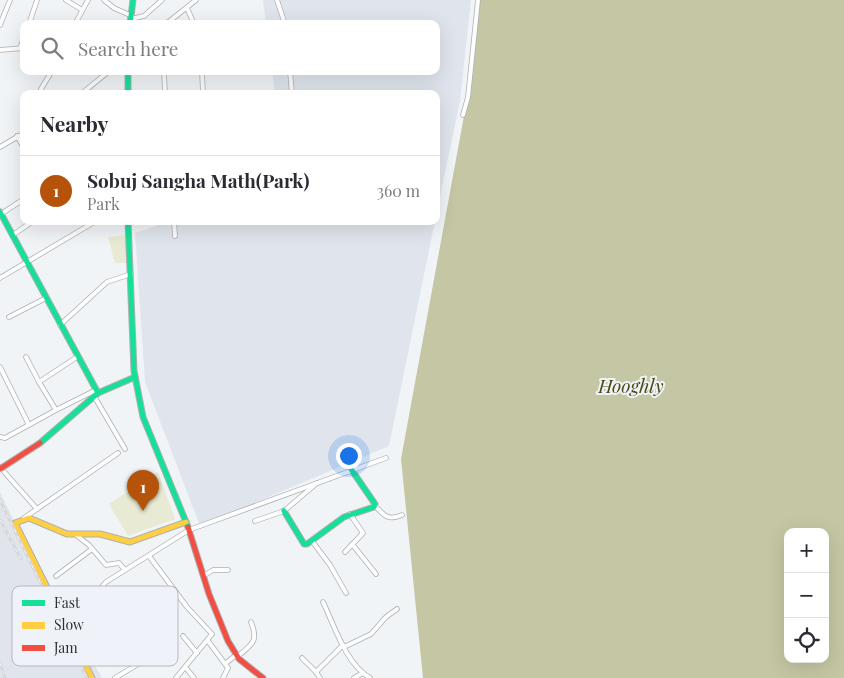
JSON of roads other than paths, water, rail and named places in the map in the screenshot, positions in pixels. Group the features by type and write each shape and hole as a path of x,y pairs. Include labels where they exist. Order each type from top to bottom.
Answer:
{"street":[{"path":"0,22 10,0"},
{"path":"30,20 37,0"},
{"path":"66,0 82,10"},
{"path":"77,20 88,0"},
{"path":"104,0 131,20"},
{"path":"131,20 134,0"},
{"path":"131,20 144,16 162,0"},
{"path":"171,20 196,0"},
{"path":"277,0 283,20"},
{"path":"463,115 468,97 478,0"},
{"path":"187,8 192,20"},
{"path":"0,50 20,48"},
{"path":"41,90 50,75"},
{"path":"85,90 104,75"},
{"path":"128,75 128,90"},
{"path":"164,75 165,90"},
{"path":"202,75 203,90"},
{"path":"290,75 292,90"},
{"path":"0,147 20,135"},
{"path":"17,136 20,141"},
{"path":"20,202 0,214 13,235 125,449"},
{"path":"13,235 27,225"},
{"path":"0,278 88,225"},
{"path":"128,225 135,377 143,417 186,522 223,630 237,656 247,667 263,678"},
{"path":"174,225 175,236"},
{"path":"60,324 106,282 131,274"},
{"path":"10,317 46,298"},
{"path":"26,357 56,410"},
{"path":"39,382 77,357"},
{"path":"0,367 29,425"},
{"path":"0,445 1,438 56,410 135,377"},
{"path":"37,509 0,468 40,443 96,393"},
{"path":"46,586 15,523 118,453"},
{"path":"102,586 189,530 318,481 386,458"},
{"path":"351,469 375,506 387,519 392,520 402,515"},
{"path":"256,521 284,511 318,481"},
{"path":"284,511 304,544 312,541 350,514 375,506"},
{"path":"345,552 363,530 350,514"},
{"path":"24,518 34,519 61,531 76,535 100,534 130,542 186,522"},
{"path":"76,535 107,566 119,563 125,570"},
{"path":"312,541 330,565 346,593"},
{"path":"352,544 376,574"},
{"path":"56,576 92,549"},
{"path":"150,556 172,586"},
{"path":"203,576 213,570 228,570"},
{"path":"178,594 212,634"},
{"path":"323,602 344,646 362,674 370,678"},
{"path":"316,672 344,646 371,634 386,617 397,609"},
{"path":"226,663 237,656 254,640 256,636 251,622"},
{"path":"176,678 212,634 223,630"},
{"path":"183,636 198,653"},
{"path":"208,641 226,663 228,670 224,678"},
{"path":"302,658 320,678"},
{"path":"86,666 92,678"},
{"path":"114,678 134,666"},
{"path":"186,668 194,678"},
{"path":"354,678 362,674"}],"water":[{"name":"Hooghly","path":"480,0 844,0 844,678 423,678 401,459 466,105"}],"railway":[{"path":"0,500 42,586"},
{"path":"0,520 21,559"},
{"path":"0,663 5,678"},
{"path":"81,666 87,678"}],"place":[{"name":"Sobuj Sangha Math(Park)","path":"143,511"}]}
